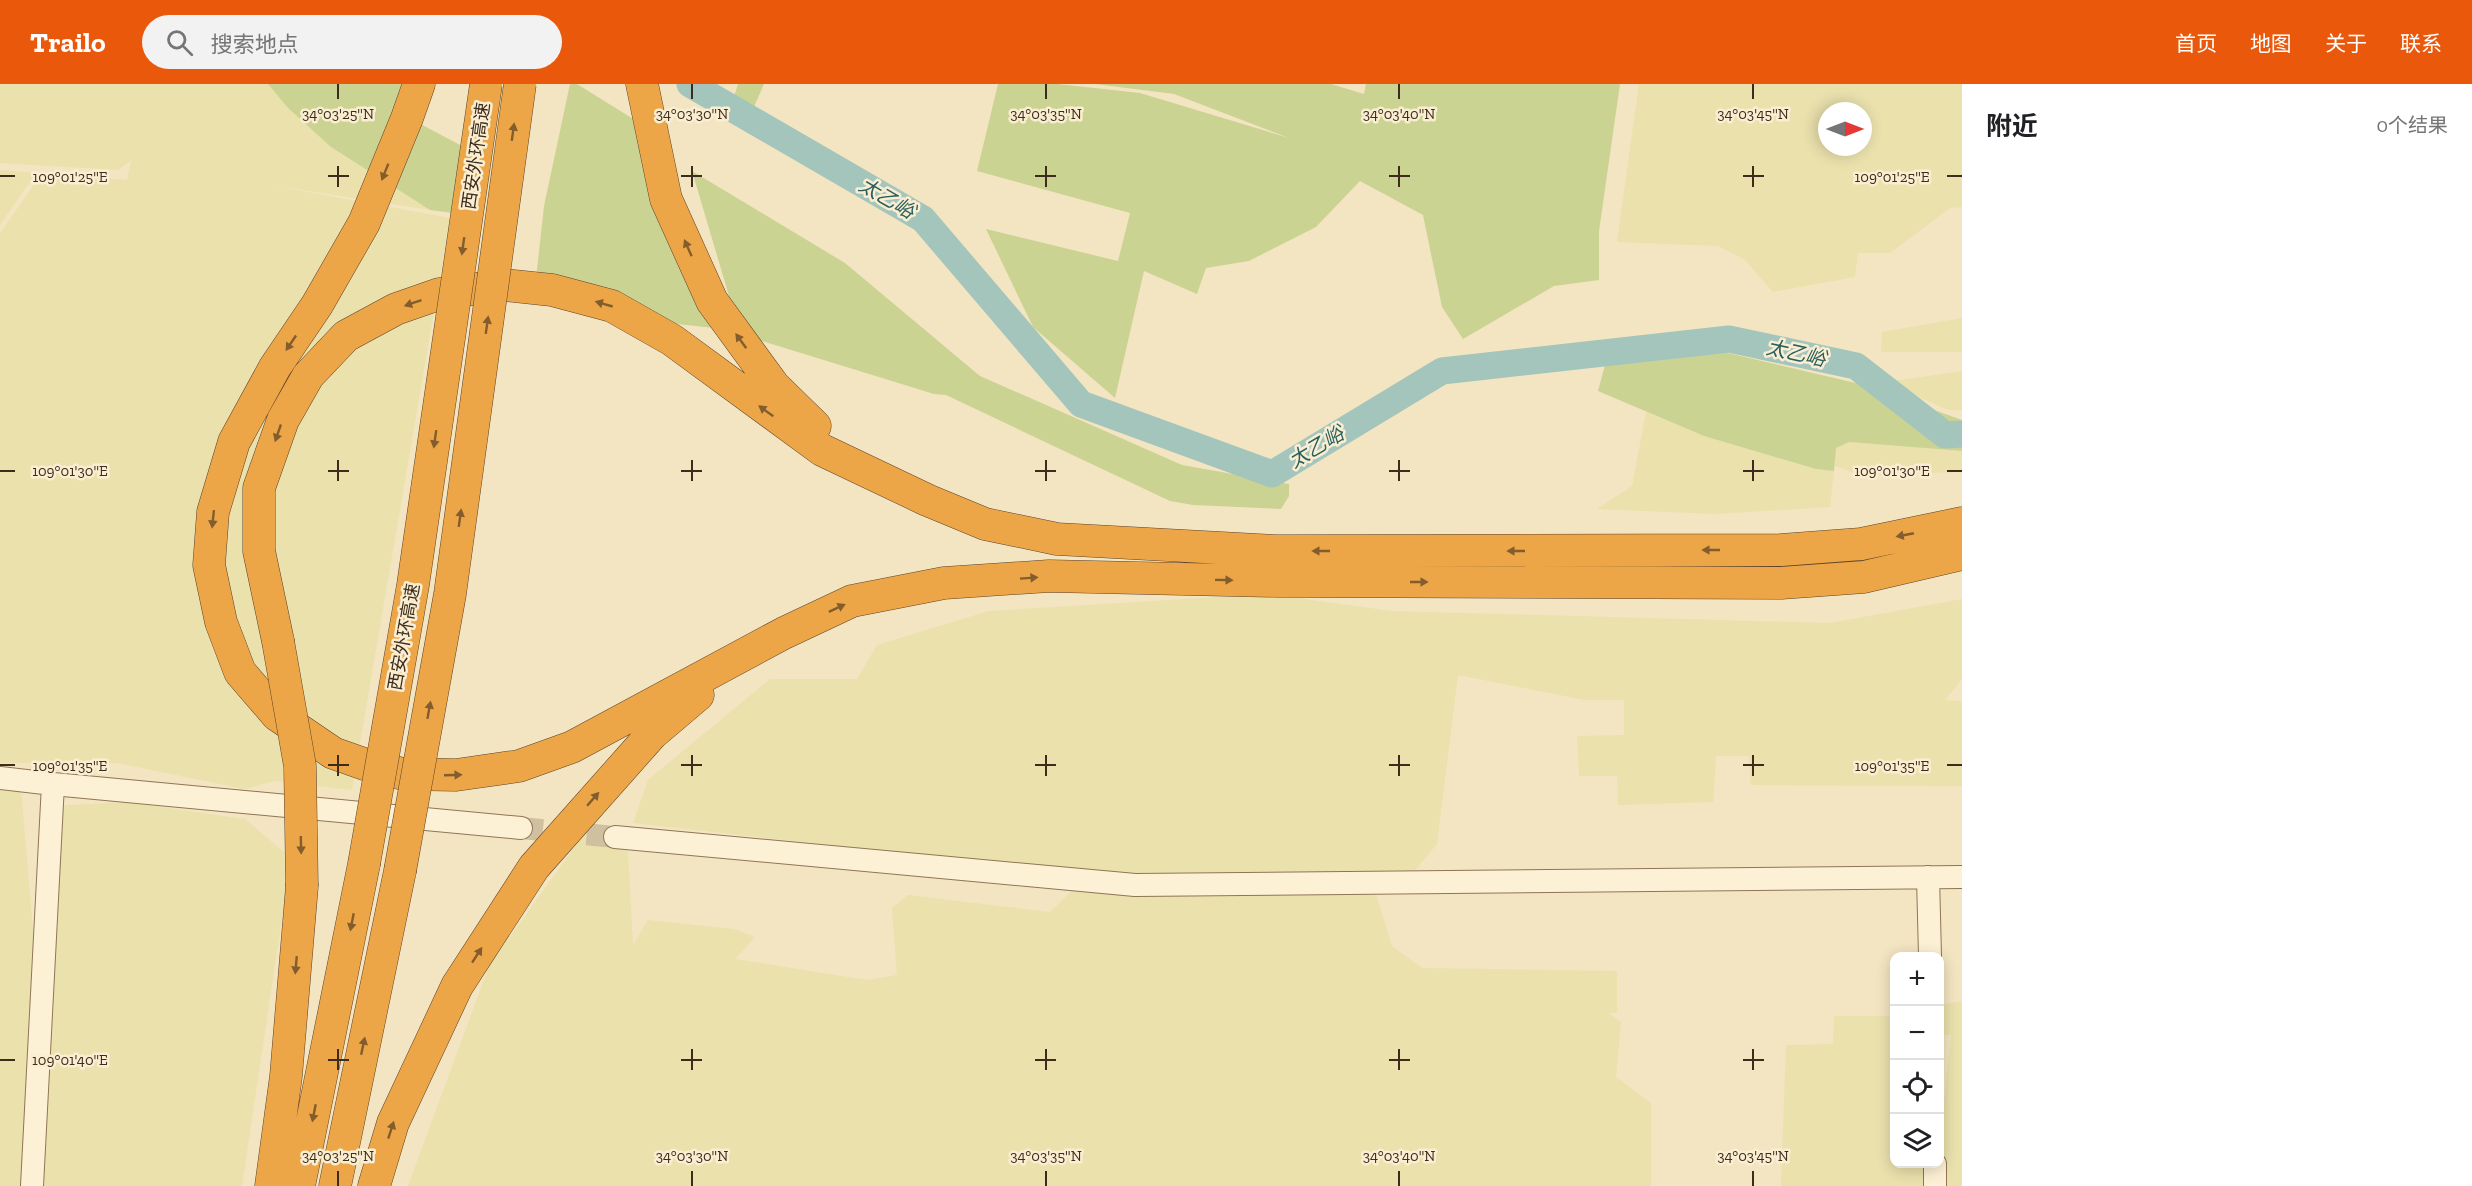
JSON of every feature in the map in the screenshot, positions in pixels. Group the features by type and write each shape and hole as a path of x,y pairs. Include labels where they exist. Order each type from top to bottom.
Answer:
{"highway":[{"path":"419,84 364,223 317,305 275,367 234,442 213,512 209,565 221,622 240,672 277,715 333,753 367,765 403,774 456,776 519,766 572,747 784,633 852,602 944,583 1049,576 1276,581 1781,583 1864,577 1962,554"},
{"name":"西安外环高速","path":"299,1186 364,864 413,585 486,84"},
{"name":"西安外环高速","path":"334,1186 400,871 450,594 520,84"},
{"path":"642,84 666,199 712,301 774,387 826,438 927,500"},
{"path":"271,1186 286,1076 302,886 300,766 278,641 259,551 259,488 283,420 308,376 346,336 396,309 439,294 504,285 552,290 612,306 672,340 822,450 927,500 985,524 1057,539 1276,551 1781,550 1862,544 1962,524"},
{"path":"374,1186 393,1123 457,986 534,867 652,734 698,695 784,633"}],"street":[{"path":"0,778 521,828"},
{"path":"32,1186 53,784"},
{"path":"615,837 1135,885 1962,877"},
{"path":"1928,877 1930,952"},
{"path":"1935,1168 1935,1186"}],"shaded area":[{"path":"0,84 268,84 288,108 331,147 430,210 270,185 450,218 352,790 274,781 245,789 117,763 0,763 0,233 42,173 127,180 131,160 118,170 0,163"},
{"path":"1639,84 1962,84 1962,207 1950,208 1890,253 1858,253 1855,277 1773,292 1745,260 1718,246 1617,242"},
{"path":"0,170 36,173 0,225"},
{"path":"1962,318 1962,352 1881,352 1882,332"},
{"path":"1962,371 1962,410 1948,410 1886,382"},
{"path":"1646,412 1704,436 1816,469 1834,471 1830,507 1715,514 1597,509 1632,486"},
{"path":"1849,442 1962,451 1962,472 1860,475 1835,466 1835,448"},
{"path":"1269,594 1392,611 1830,623 1962,599 1962,679 1945,700 1962,701 1962,786 1751,785 1749,756 1716,756 1713,802 1618,805 1617,776 1579,776 1577,736 1624,735 1624,700 1585,700 1458,675 1437,844 1412,874 1370,875 1392,946 1422,968 1617,971 1617,1013 1608,1013 1621,1022 1616,1077 1651,1103 1651,1186 408,1186 489,966 589,827 627,830 633,945 648,920 734,929 755,937 735,959 867,980 897,975 892,908 908,895 1050,912 1089,874 633,823 648,780 770,679 857,679 877,645 989,611"},
{"path":"0,781 21,789 46,1081 52,806 128,802 245,819 291,858 242,1186 0,1186"},
{"path":"1962,1001 1962,1186 1781,1186 1786,1045 1833,1044 1834,1016 1890,1016 1890,1168 1944,1168 1944,1100 1951,1035 1944,1035 1944,1004"}],"green space":[{"path":"268,84 405,84 396,111 462,146 453,213 430,210 331,147 288,108"},
{"path":"570,84 577,84 651,130 704,301 729,296 692,171 845,263 980,376 1182,465 1289,484 1289,496 1281,509 1193,505 1170,501 946,395 934,394 723,329 604,316 534,297 544,206"},
{"path":"738,84 764,84 747,123 732,103"},
{"path":"998,84 1058,84 1140,93 1289,138 1174,94 1095,84 1331,84 1364,94 1366,84 1620,84 1599,231 1599,280 1554,286 1463,339 1442,307 1423,215 1360,181 1316,227 1249,261 1206,268 1197,294 1144,271 1115,398 1033,327 986,229 1118,261 1130,213 977,171"},
{"path":"1652,335 1864,385 1962,420 1962,451 1849,442 1836,448 1834,471 1816,469 1704,436 1598,391 1612,339"}],"waterway":[{"name":"太乙峪","path":"690,84 923,219 1081,404 1272,474 1442,371 1729,339 1856,366 1945,435 1962,434"}],"tunnel":[{"path":"521,828 615,837"}]}
